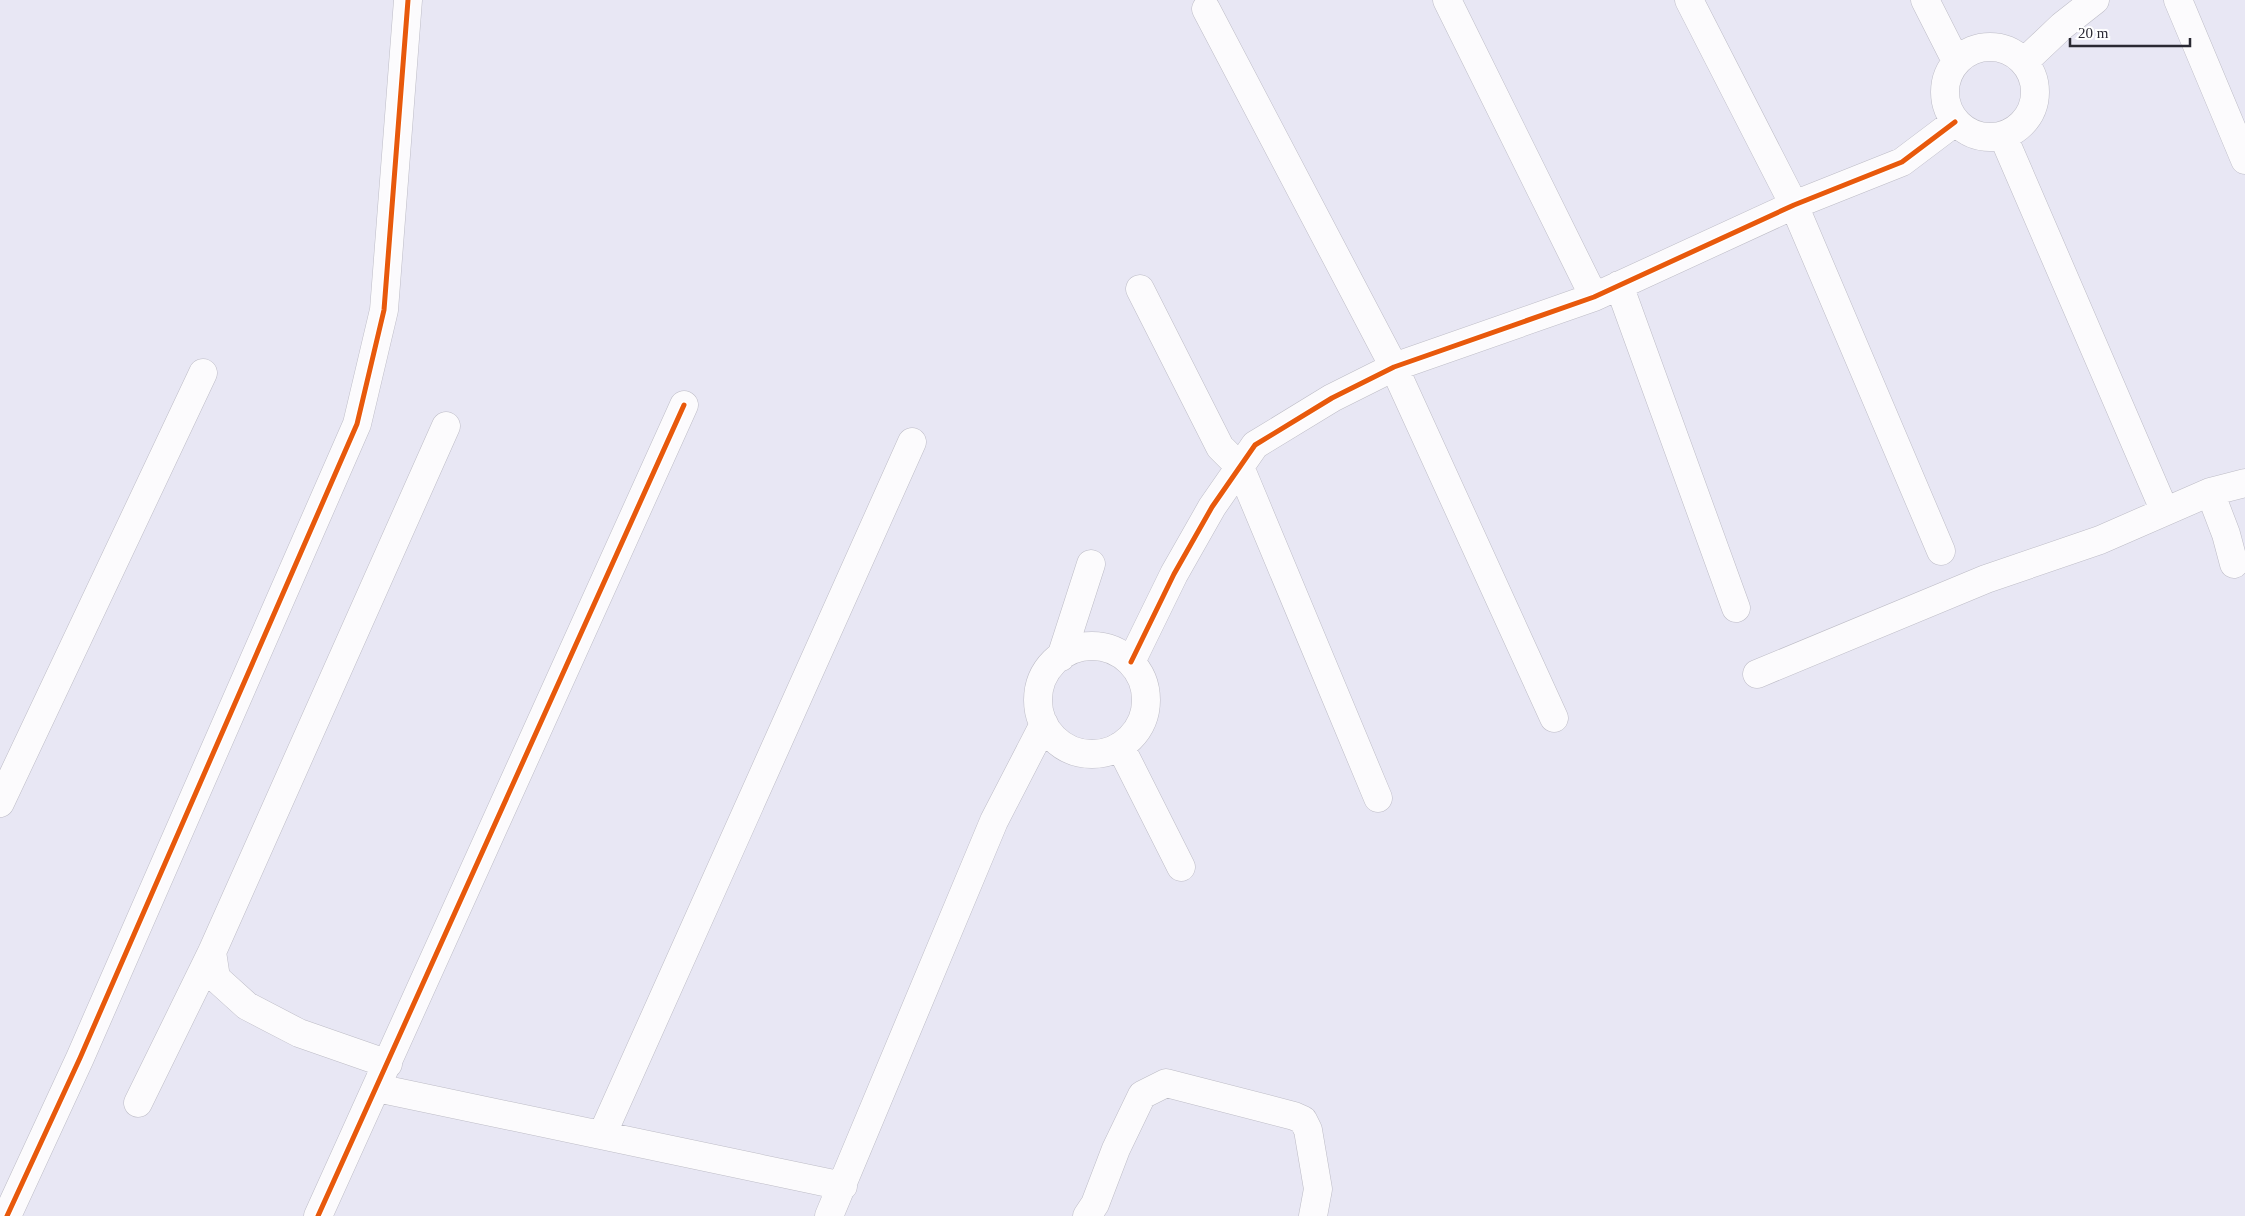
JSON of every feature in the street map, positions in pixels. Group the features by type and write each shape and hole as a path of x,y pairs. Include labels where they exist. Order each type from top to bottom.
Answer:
{"street":[{"path":"7,1216 84,1049 356,424 384,310 408,0"},
{"path":"1447,0 1594,297"},
{"path":"1689,0 1794,205 1940,552"},
{"path":"1925,0 1956,61"},
{"path":"2024,62 2062,26 2094,0"},
{"path":"2178,0 2245,160"},
{"path":"1206,9 1394,367 1554,718"},
{"path":"1985,48 2007,50 2024,62 2034,81 2035,97 2029,116 2018,127 2003,136 1987,138 1972,134 1955,122 1947,108 1945,92 1951,69 1956,61 1969,51 1985,48"},
{"path":"1130,662 1174,574 1212,507 1255,445 1332,398 1394,367 1594,297 1794,205 1902,162 1955,122"},
{"path":"2003,136 2159,498"},
{"path":"1619,285 1736,608"},
{"path":"1140,290 1220,447 1240,467 1378,798"},
{"path":"0,801 202,373"},
{"path":"318,1216 684,406"},
{"path":"138,1102 212,952 446,426"},
{"path":"602,1135 912,442"},
{"path":"1756,674 1986,579 2100,540 2210,492 2245,482"},
{"path":"2210,492 2226,534 2234,564"},
{"path":"1062,657 1090,564"},
{"path":"1101,646 1119,653 1130,662 1141,678 1146,693 1145,712 1134,734 1120,746 1103,753 1085,754 1067,748 1054,740 1044,724 1038,706 1038,692 1044,675 1062,657 1073,650 1101,646"},
{"path":"834,1215 842,1186 994,821 1044,724"},
{"path":"1120,746 1181,867"},
{"path":"212,952 216,978 247,1006 382,1076 602,1135 842,1186"},
{"path":"1087,1216 1095,1204 1116,1149 1142,1096 1166,1083 1294,1116 1302,1120 1308,1130 1318,1189 1312,1216"}],"cycle path":[{"path":"7,1216 80,1058 357,424 384,310 408,0"},
{"path":"1131,662 1174,574 1212,507 1255,445 1332,398 1394,367 1594,297 1794,205 1902,162 1955,122"},
{"path":"318,1216 684,405"}]}
